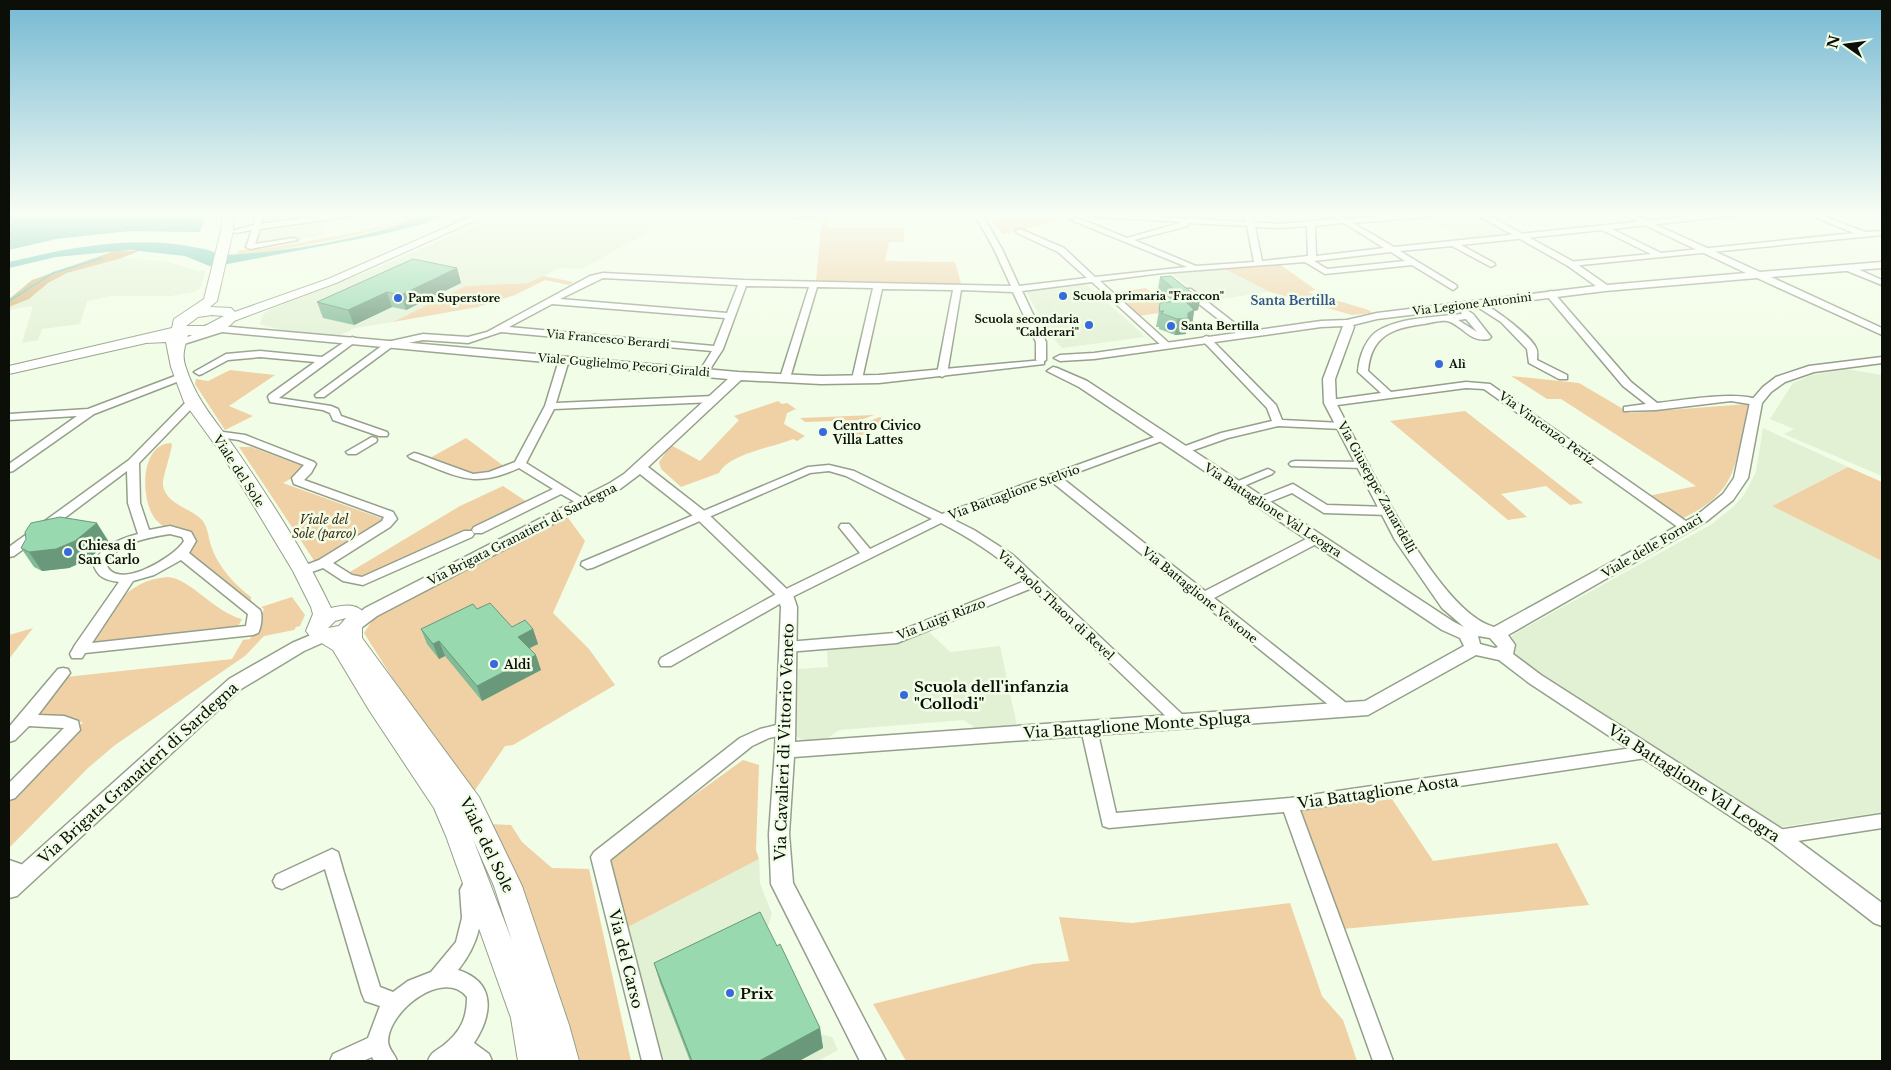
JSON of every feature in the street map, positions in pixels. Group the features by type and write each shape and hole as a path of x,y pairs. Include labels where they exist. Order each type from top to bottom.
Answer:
{"main road":[{"path":"184,331 210,301 224,263"},
{"path":"140,337 170,338 184,331 274,302 373,263"},
{"path":"223,266 228,318"},
{"path":"140,337 184,315 203,301 214,288"},
{"path":"13,368 140,337 204,329 228,318"},
{"name":"Viale del Sole","path":"184,331 178,367 196,407 216,434 307,579 322,608 323,614 351,638 470,804 508,886 554,1024 563,1061"},
{"name":"Viale del Sole","path":"337,625 336,639 348,655 377,704 444,803 460,836 526,1018 534,1061"}],"street":[{"path":"1004,263 1041,342 1045,365"},
{"path":"1074,263 1166,345"},
{"path":"1184,263 1197,268"},
{"path":"464,351 494,331 593,278 613,274 743,283 1016,289 1162,271 1268,263"},
{"path":"1315,263 1325,272 1411,263 1453,287"},
{"path":"1487,263 1491,265"},
{"path":"1571,264 1582,263"},
{"path":"1732,263 1882,332"},
{"path":"1571,264 1605,288"},
{"name":"Via Legione Antonini","path":"1045,365 1206,339 1321,324 1347,323 1377,316 1550,294 1882,265"},
{"path":"1848,268 1882,283"},
{"path":"1162,271 1243,334"},
{"path":"704,372 718,349 743,283"},
{"path":"785,378 814,284"},
{"path":"857,379 878,286"},
{"path":"942,374 958,289"},
{"path":"1550,294 1627,384 1656,407"},
{"path":"551,301 730,316"},
{"path":"264,332 241,325 241,320 274,302"},
{"path":"1479,304 1504,320 1532,348 1532,361 1563,377"},
{"path":"1450,319 1477,336 1486,337 1460,306"},
{"path":"1389,395 1363,372 1364,360 1378,336 1394,327 1470,316"},
{"name":"Viale Guglielmo Pecori Giraldi","path":"228,318 264,332 738,376 857,379 1045,365"},
{"name":"Via Giuseppe Zanardelli","path":"1347,323 1349,327 1329,378 1330,403 1403,540 1448,604 1480,637"},
{"path":"184,331 264,332"},
{"path":"320,395 390,344 423,337 468,340 494,331"},
{"name":"Via Francesco Berardi","path":"494,331 718,349"},
{"path":"1206,339 1272,407 1278,423"},
{"path":"352,340 273,397 274,400 294,404 308,403 330,409 334,411 337,418 383,434"},
{"path":"1041,342 1064,361"},
{"path":"199,372 226,357 260,354 323,360"},
{"path":"414,456 471,477 481,478 520,464 550,406 564,360"},
{"path":"1628,409 1731,398 1756,402 1762,392 1773,383 1788,375 1807,370 1882,360"},
{"name":"Via Battaglione Val Leogra","path":"1064,361 1079,382"},
{"name":"Via Battaglione Val Leogra","path":"1045,365 1079,382 1184,450 1235,486 1448,626 1480,637"},
{"path":"9,469 90,412 183,376"},
{"name":"Via Brigata Granatieri di Sardegna","path":"9,889 17,871 235,684 337,625 364,616 616,486 640,467 738,376"},
{"name":"Via Vincenzo Periz","path":"1330,403 1466,385 1490,387 1686,528"},
{"path":"550,406 714,398"},
{"name":"Viale delle Fornaci","path":"1480,637 1686,528 1728,497 1741,478 1756,402"},
{"path":"9,553 132,462 168,426 196,407"},
{"path":"9,417 90,412"},
{"path":"1184,450 1225,434 1278,423 1342,426"},
{"path":"216,434 240,438 310,464 307,471 298,478 298,482 390,515 391,519 386,524 324,562 307,579"},
{"name":"Via Battaglione Stelvio","path":"666,662 785,595 943,518 1163,437"},
{"path":"352,452 372,440"},
{"path":"132,462 134,502 144,534"},
{"path":"520,464 584,503"},
{"path":"1295,464 1363,465"},
{"path":"640,467 702,516 785,595"},
{"name":"Via Paolo Thaon di Revel","path":"587,565 818,468 839,469 943,518 990,545 1008,558 1032,583 1180,721"},
{"path":"1235,486 1268,472"},
{"name":"Via Battaglione Vestone","path":"1055,478 1345,710"},
{"path":"1260,502 1293,488 1324,509 1388,511"},
{"path":"324,562 348,578 363,581 561,490"},
{"path":"845,527 867,554"},
{"path":"170,530 187,535 190,541 182,554 159,569 129,577 107,575 100,566 109,552 144,534 170,530"},
{"path":"1203,598 1316,539"},
{"path":"129,577 78,652 252,630 255,613 182,554"},
{"name":"Via Luigi Rizzo","path":"787,647 897,638 1032,583"},
{"name":"Via Cavalieri di Vittorio Veneto","path":"785,595 789,607 785,740 779,834 782,884 873,1061"},
{"path":"1480,637 1507,645 1507,650 1502,654 1488,654 1480,637"},
{"name":"Via Battaglione Monte Spluga","path":"600,857 746,742 766,733 785,740 1089,729 1368,708 1480,637"},
{"name":"Via Battaglione Val Leogra","path":"1502,654 1529,675 1778,837 1882,916"},
{"path":"9,736 25,720 63,673"},
{"path":"9,793 72,730 72,724 64,722 25,720"},
{"name":"Via Battaglione Aosta","path":"1089,729 1109,821 1290,805 1646,752"},
{"path":"1290,805 1383,1061"},
{"path":"1778,837 1882,821"},
{"path":"340,1061 382,1053 379,1030 385,1016 395,1002 408,991 438,978 458,958 469,936 472,922 460,836"},
{"path":"282,881 332,857 335,873 372,994 395,1002"},
{"name":"Via del Carso","path":"600,857 652,1061"},
{"path":"438,978 452,978 463,981 472,988 477,998 478,1010 467,1037 456,1049 438,1061"},
{"path":"456,1049 469,1051 482,1061"}],"shaded area":[{"path":"80,263 104,263 67,273 48,283 29,299 9,307 9,299 32,280"},
{"path":"104,263 171,263 198,271 206,270 200,288 194,292 171,296 111,296 87,301 80,324 42,329 38,340 22,343 33,306 9,310 9,307 29,299 48,283 67,273"},
{"path":"389,263 593,263 582,269 560,268 528,283 465,286 393,322 355,328 339,336 284,331 260,324 263,314 273,308"},
{"path":"1222,269 1270,292 1205,301 1172,273"},
{"name":"Scuola secondaria \"Calderari\"","path":"1084,283 1145,337 1062,348 1050,334 1025,290"},
{"path":"1846,369 1882,375 1882,476 1784,434 1794,429 1770,419 1793,383 1812,375"},
{"path":"1763,428 1848,467 1772,506 1882,561 1882,812 1772,827 1521,662 1512,651 1509,641 1514,634 1712,524 1733,507 1744,495 1756,472"},
{"name":"Scuola dell'infanzia \"Collodi\"","path":"928,631 950,652 1000,646 1017,726 978,729 963,720 839,730 828,738 803,741 796,736 798,669 828,667 827,650 904,641"},
{"path":"759,859 760,883 772,914 765,936 811,1031 832,1037 838,1050 818,1061 660,1061 626,928"}],"green space":[{"path":"818,263 955,263 962,287 816,282"},
{"path":"1278,263 1316,290 1308,292 1369,310 1372,313 1352,315 1270,292 1220,267"},
{"path":"543,276 574,282 569,285 545,280 515,295 478,307 393,322 465,286 528,283"},
{"path":"1146,288 1173,311 1138,316 1112,293"},
{"path":"230,370 275,375 229,406 253,416 225,430 195,384 196,379 208,381"},
{"path":"1511,376 1579,383 1630,413 1750,405 1732,473 1725,486 1715,498 1700,509 1679,520 1648,496 1696,486 1561,399 1547,399"},
{"path":"778,401 782,404 787,403 796,409 787,413 784,424 805,436 797,441 793,439 742,456 724,466 719,473 681,487 661,469 659,462 671,445 700,461 739,420 734,416"},
{"path":"1465,411 1583,503 1570,505 1546,486 1501,494 1527,517 1508,520 1390,421"},
{"path":"874,415 861,420 805,422 800,418"},
{"path":"880,417 888,423 846,442 839,439 860,429 861,424"},
{"path":"466,438 505,467 484,474 475,474 458,471 428,459"},
{"path":"172,444 163,482 168,497 203,521 211,546 222,568 251,597 251,601 189,553 195,538 165,527 151,513 145,489 148,464 152,454 160,446"},
{"name":"Viale del Sole (parco)","path":"239,447 251,447 305,467 305,471 283,483 383,519 381,525 324,559 315,562"},
{"path":"1848,467 1882,482 1882,561 1772,506"},
{"path":"503,486 530,504 379,578 365,582 345,575 460,506"},
{"path":"566,515 585,541 553,613 589,649 615,685 513,745 505,746 469,799 364,633 374,618 389,607"},
{"path":"168,577 185,583 222,610 242,619 235,632 86,648 110,612 128,592 139,585"},
{"path":"292,597 305,615 300,626 294,630 264,636 245,656 115,745 88,768 9,848 9,798 83,722 27,720 66,677 232,659 243,640 250,639 264,609 261,607"},
{"path":"33,628 9,659 9,635"},
{"path":"743,760 759,765 756,850 759,859 626,928 609,869 614,853"},
{"path":"1392,799 1433,861 1557,843 1589,905 1343,929 1299,811"},
{"path":"489,824 511,825 522,842 552,868 589,869 631,1061 576,1061 516,880"},
{"path":"1290,903 1322,996 1343,1020 1357,1061 906,1061 873,1004 1033,964 1069,961 1059,917 1132,923"}],"water":[{"path":"9,263 31,263 9,268"},
{"path":"202,263 233,263 212,267"}],"building":[{"path":"404,263 432,263 457,268 401,295 387,292 348,310 317,302"},
{"path":"1171,276 1200,299 1187,301 1160,277"},
{"path":"1184,300 1194,310 1188,313 1188,318 1177,319 1161,313 1164,311 1159,311 1160,303"},
{"path":"60,517 97,523 75,541 56,549 29,552 21,548 26,539 25,532 31,523"},
{"name":"Aldi","path":"490,603 512,627 525,620 533,629 518,637 536,655 477,686 439,641 433,644 421,629 473,604 477,609"},
{"name":"Prix","path":"760,912 777,946 780,944 820,1028 759,1061 692,1061 654,963"}],"waterway":[{"path":"9,301 53,273 86,263"}],"place":[{"name":"Scuola primaria \"Fraccon\"","path":"1063,296"},
{"name":"Pam Superstore","path":"398,298"},
{"name":"Scuola secondaria \"Calderari\"","path":"1089,325"},
{"name":"Santa Bertilla","path":"1171,326"},
{"name":"Alì","path":"1439,364"},
{"name":"Centro Civico Villa Lattes","path":"823,432"},
{"name":"Chiesa di San Carlo","path":"68,552"},
{"name":"Aldi","path":"494,664"},
{"name":"Scuola dell'infanzia \"Collodi\"","path":"904,695"},
{"name":"Prix","path":"730,993"}],"district":[{"name":"Santa Bertilla","path":"1293,300"}]}
